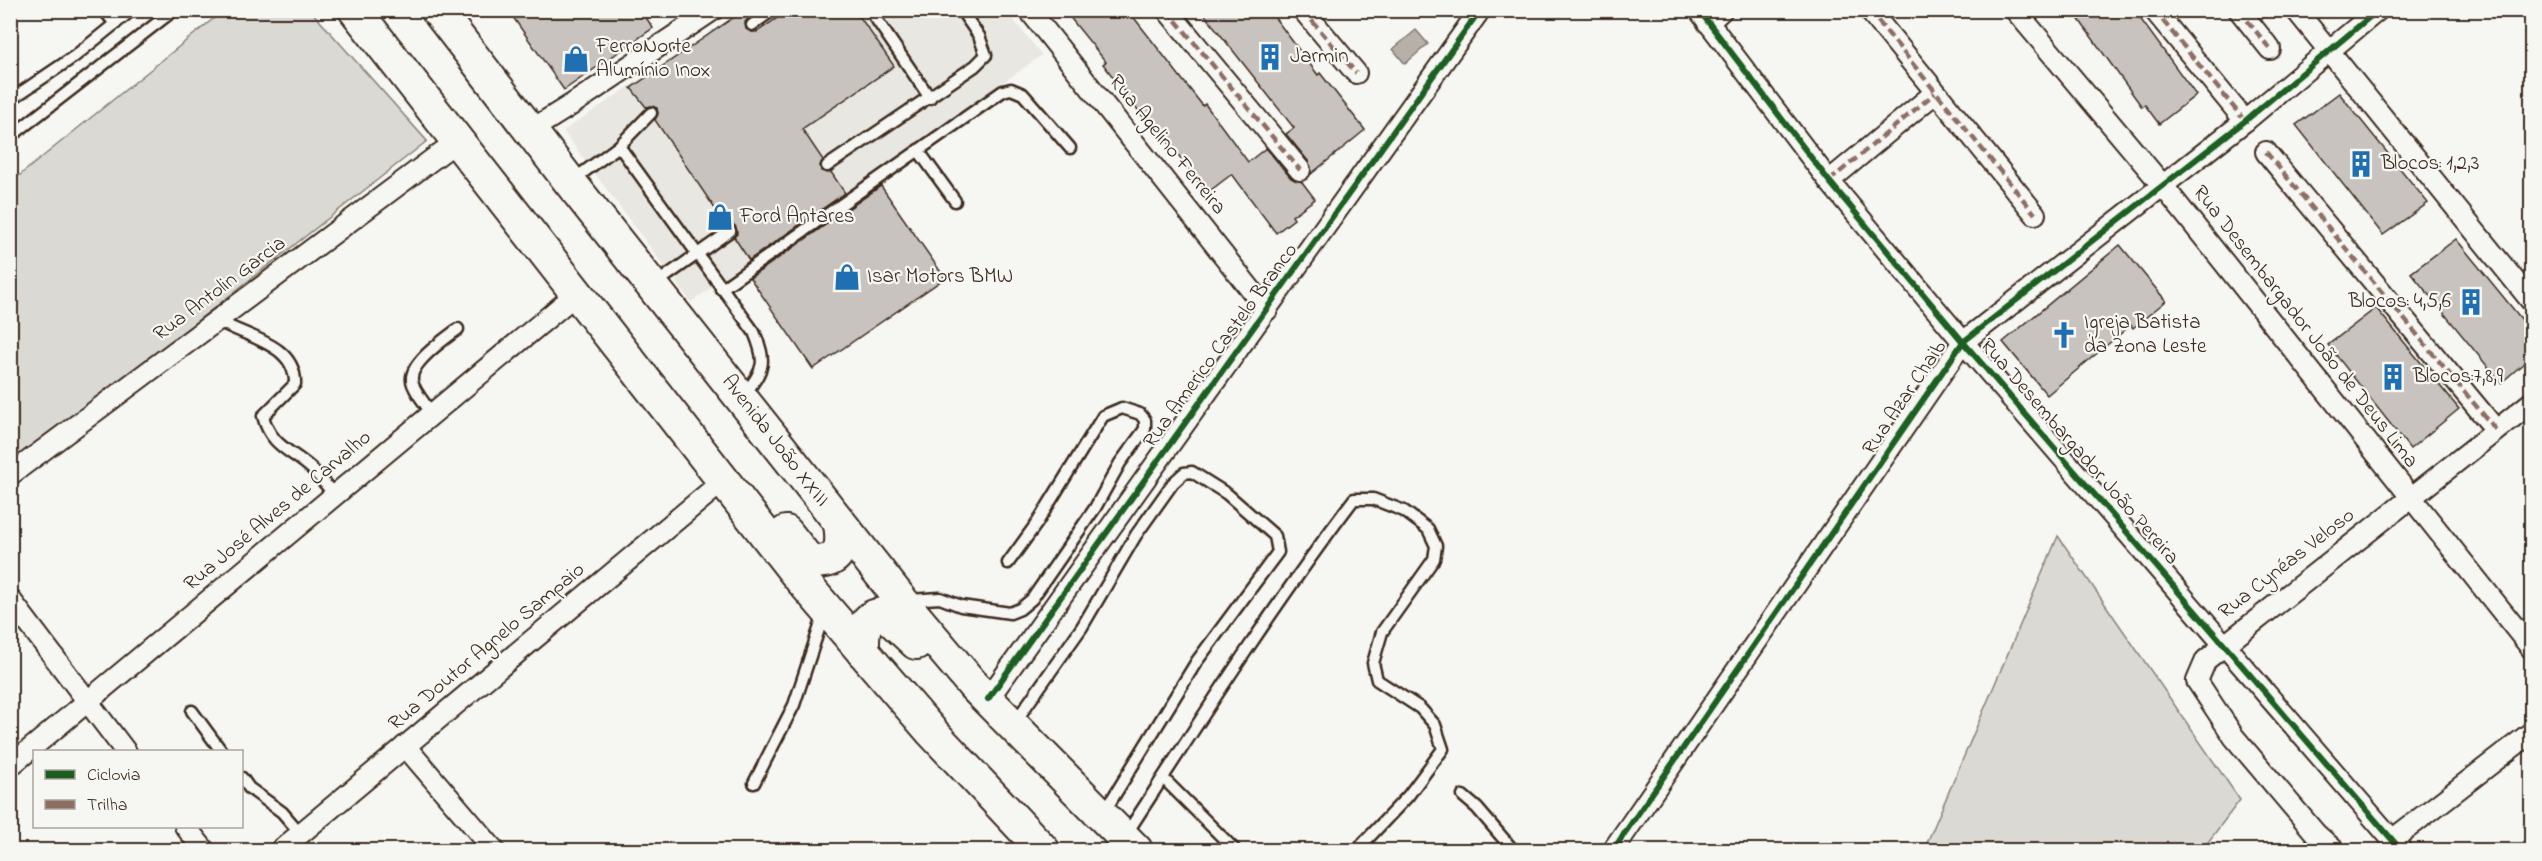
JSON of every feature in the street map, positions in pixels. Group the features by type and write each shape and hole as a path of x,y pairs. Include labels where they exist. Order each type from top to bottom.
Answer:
{"main road":[{"path":"355,10 723,481 826,609 932,732 1043,850"},
{"name":"Avenida João XXIII","path":"437,10 570,182 902,601 980,692 1129,844"},
{"path":"723,481 759,504 777,521 809,561 821,562 832,559 839,552 842,539 840,524"},
{"path":"863,651 863,632 867,622 875,615 885,614 917,644 980,692"}],"street":[{"path":"531,130 713,10"},
{"name":"Rua Agelino Ferreira","path":"1029,10 1268,310"},
{"path":"1167,10 1300,170"},
{"path":"1303,10 1356,73"},
{"name":"Rua Americo Castelo Branco","path":"980,692 1268,310 1480,10"},
{"path":"1869,10 2035,214"},
{"name":"Rua Desembargador João de Deus Lima","path":"2015,10 2163,186 2410,499 2532,649"},
{"path":"2154,10 2245,121"},
{"path":"2239,10 2270,49"},
{"path":"2296,10 2532,302"},
{"name":"Rua Azar Chaib","path":"1613,850 1963,342 2245,121 2379,10"},
{"name":"Rua Desembargador João Pereira","path":"1709,14 1829,181 1963,342 2397,845"},
{"path":"1829,181 1935,93"},
{"name":"Rua Antolin Garcia","path":"10,475 457,141"},
{"path":"2266,152 2496,430"},
{"name":"Rua José Alves de Carvalho","path":"10,766 576,294"},
{"name":"Rua Cynéas Veloso","path":"2334,850 2316,834 2234,737 2197,681 2206,660 2532,402"},
{"name":"Rua Doutor Agnelo Sampaio","path":"281,850 723,481"},
{"path":"10,599 124,750"},
{"path":"2397,845 2532,732"},
{"path":"405,746 494,850"},
{"path":"187,828 204,850"}],"lane":[{"path":"104,10 115,24"},
{"path":"10,100 75,56 132,10"},
{"path":"10,137 174,10"},
{"path":"753,25 773,10"},
{"path":"870,10 930,98"},
{"path":"827,165 930,98 975,66 986,54 979,36 961,10"},
{"path":"721,289 1003,91 1011,89 1023,94 1070,148"},
{"path":"570,182 619,146 651,113"},
{"path":"619,146 754,332 764,360 760,375 742,398"},
{"path":"918,150 955,201"},
{"path":"652,286 730,231"},
{"path":"218,320 230,328 265,340 287,360 293,371 295,384 263,416 283,450 313,470 335,495"},
{"path":"432,414 415,389 412,381 413,372 425,355 458,329"},
{"path":"902,601 940,598 961,606 993,611 1010,613 1020,609 1032,599 1095,508 1120,463 1145,429 1145,420 1140,414 1122,408 1103,416 1036,523 1008,563"},
{"path":"1012,724 1082,627 1137,535 1173,483 1184,473 1192,472 1227,494 1275,536 1278,552 1197,661 1102,816"},
{"path":"1129,844 1162,778 1189,734 1336,522 1354,499 1373,499 1404,511 1428,529 1436,546 1434,560 1382,633 1373,663 1377,680 1420,708 1435,725 1443,749 1408,796 1357,850"},
{"path":"754,783 794,705 826,609"},
{"path":"192,711 221,750"},
{"path":"1162,778 1235,850"},
{"path":"243,779 249,788 282,812 301,834"},
{"path":"1463,796 1477,808 1513,850"}],"shaded area":[{"path":"223,11 311,11 427,141 11,467 10,183"},
{"name":"Ford Antares","path":"742,11 1006,11 1042,55 691,302 563,131"},
{"path":"1416,30 1428,44 1405,64 1393,49"},
{"path":"2058,536 2240,800 2202,850 1924,850"}],"building":[{"name":"FerroNorte Alumínio Inox","path":"508,10 641,10 653,28 564,90"},
{"path":"789,10 855,10 894,66 802,129 823,160 820,166 821,171 831,172 845,193 749,260 734,237 737,234 736,227 733,224 726,225 655,120 658,114 657,108 646,107 631,88 743,11 748,19 745,22 746,29 757,32"},
{"path":"1064,10 1128,10 1203,106 1205,104 1248,162 1266,148 1291,178 1302,182 1315,199 1292,216 1294,219 1276,233 1232,174 1207,193 1151,119 1147,122 1103,64 1106,62"},
{"path":"1201,10 1269,10 1318,75 1320,73 1365,130 1311,174 1309,162 1286,134 1294,128"},
{"path":"2072,10 2134,10 2196,95 2159,124 2145,105 2142,107"},
{"name":"Blocos: 1,2,3","path":"2339,93 2428,203 2383,235 2296,125"},
{"name":"Isar Motors BMW","path":"881,186 945,278 813,369 750,278"},
{"name":"Blocos: 4,5,6","path":"2456,239 2532,332 2532,356 2501,383 2411,273"},
{"name":"Igreja Batista da Zona Leste","path":"2120,245 2166,301 2133,328 2131,325 2047,395 2003,342"},
{"name":"Blocos:7,8,9","path":"2376,308 2459,409 2410,449 2328,345"}],"marked path":[{"path":"1167,10 1300,170"},
{"path":"1303,10 1356,73"},
{"path":"1869,10 2035,214"},
{"path":"2154,10 2245,121"},
{"path":"2239,10 2270,49"},
{"path":"1829,181 1935,93"},
{"path":"2266,152 2496,430"}],"cycle path":[{"path":"988,699 1480,10"},
{"path":"1699,10 1829,181 1963,342 2401,850"},
{"path":"1613,850 1963,342 2245,121 2378,10"}],"place":[{"name":"Jarmin","path":"1270,57"},
{"name":"FerroNorte Alumínio Inox","path":"576,59"},
{"name":"Blocos: 1,2,3","path":"2361,164"},
{"name":"Ford Antares","path":"720,217"},
{"name":"Isar Motors BMW","path":"847,277"},
{"name":"Blocos: 4,5,6","path":"2471,302"},
{"name":"Igreja Batista da Zona Leste","path":"2064,335"},
{"name":"Blocos:7,8,9","path":"2393,377"}]}
